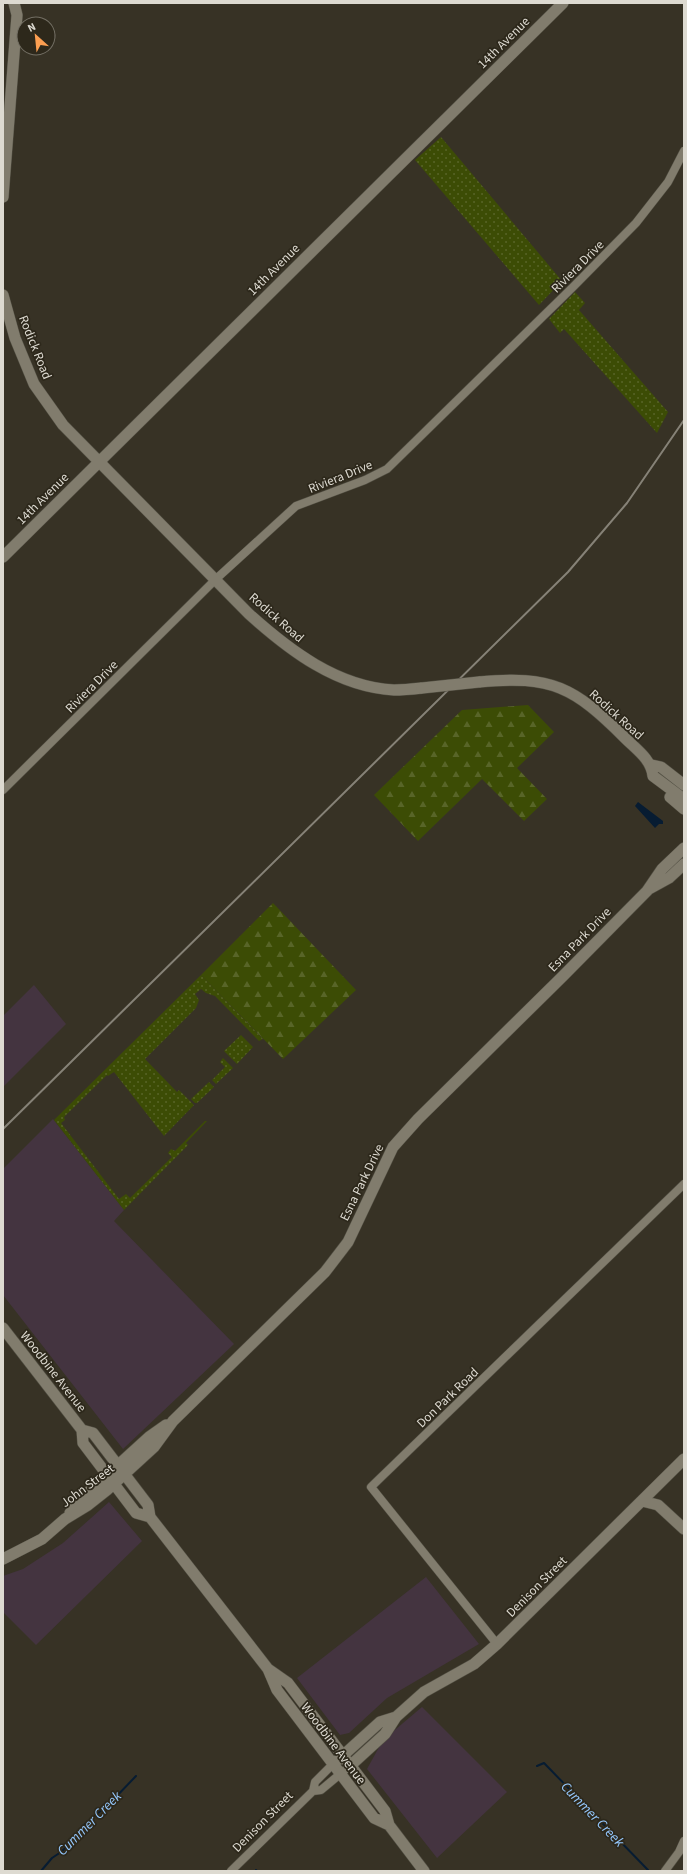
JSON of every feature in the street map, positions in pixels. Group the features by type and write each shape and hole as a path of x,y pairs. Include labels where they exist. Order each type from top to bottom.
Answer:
{"main road":[{"path":"3,197 16,15 14,3"},
{"name":"14th Avenue","path":"3,557 98,461 563,3"},
{"name":"Rodick Road","path":"3,295 5,308 15,338 34,384 63,425 216,579 248,614 277,640 320,667 345,678 376,687 395,690 520,679 534,681 562,689 590,706 652,771 684,799"},
{"name":"Rodick Road","path":"652,771 661,767 684,785"},
{"path":"652,771 668,794 684,809"},
{"name":"Esna Park Drive","path":"126,1474 154,1447 173,1421 325,1272 348,1242 393,1147 418,1118 535,1005 647,891 662,869 684,848"},
{"name":"Esna Park Drive","path":"647,891 669,878 684,864"},
{"name":"Woodbine Avenue","path":"3,1328 82,1430 83,1443 136,1513 150,1517"},
{"name":"Esna Park Drive","path":"118,1465 149,1437 173,1421"},
{"name":"Woodbine Avenue","path":"82,1430 93,1433 126,1474 148,1505 150,1517 268,1669 277,1690 374,1818 389,1825"},
{"name":"Denison Street","path":"351,1765 385,1734 396,1717 424,1692 474,1664 497,1644 684,1459"},
{"name":"John Street","path":"65,1519 82,1498 118,1465"},
{"name":"John Street","path":"3,1559 42,1539 65,1519 88,1505 126,1474"},
{"path":"642,1501 658,1505 684,1529"},
{"name":"Woodbine Avenue","path":"268,1669 288,1683 343,1754 385,1811 389,1825 424,1871"},
{"name":"Denison Street","path":"333,1764 380,1722 396,1717"}],"street":[{"name":"Riviera Drive","path":"3,790 216,579 296,506 365,480 387,469 636,223 668,182 684,151"},
{"name":"Don Park Road","path":"497,1644 371,1487 684,1184"},
{"name":"Denison Street","path":"231,1871 313,1791 315,1782 333,1764"},
{"name":"Denison Street","path":"313,1791 321,1790 351,1765"},
{"path":"665,1871 679,1852 684,1841"}],"shaded area":[{"path":"34,985 66,1024 3,1087 3,1016"},
{"path":"53,1119 124,1210 114,1221 234,1344 123,1449 3,1295 3,1169"},
{"path":"109,1502 142,1541 36,1645 3,1612 3,1576 23,1569 63,1543"},
{"path":"426,1577 479,1644 387,1698 349,1733 340,1735 297,1678"},
{"path":"422,1707 507,1792 437,1858 367,1769 383,1740"}],"green space":[{"path":"441,137 562,281 539,305 415,160"},
{"path":"575,292 585,303 579,310 668,412 657,433 564,329 560,333 549,319"},
{"path":"528,705 554,732 517,768 547,799 524,821 482,779 418,841 374,795 462,710"},
{"path":"273,903 356,990 283,1059 201,975"},
{"path":"201,975 263,1039 259,1041 215,996 206,993 201,989 195,994 199,1000 196,1008 145,1059 177,1092 179,1090 194,1105 164,1136 114,1072 108,1076 107,1075 64,1117 65,1120 61,1123 119,1199 126,1194 130,1198 172,1157 168,1153 171,1149 175,1151 205,1121 207,1121 186,1143 188,1145 124,1210 54,1120"},
{"path":"241,1035 253,1047 237,1064 224,1051"},
{"path":"223,1058 233,1068 216,1084 212,1080 225,1067 220,1062"},
{"path":"209,1082 214,1087 197,1103 195,1103 191,1099"}],"water":[{"path":"638,802 663,821 663,824 659,824 655,828 635,806"}],"waterway":[{"name":"Cummer Creek","path":"537,1766 544,1763 648,1870"},
{"name":"Cummer Creek","path":"41,1871 52,1858 76,1838 83,1826 112,1801 136,1776"}],"railway":[{"path":"3,1129 568,572 627,503 684,420"}]}
